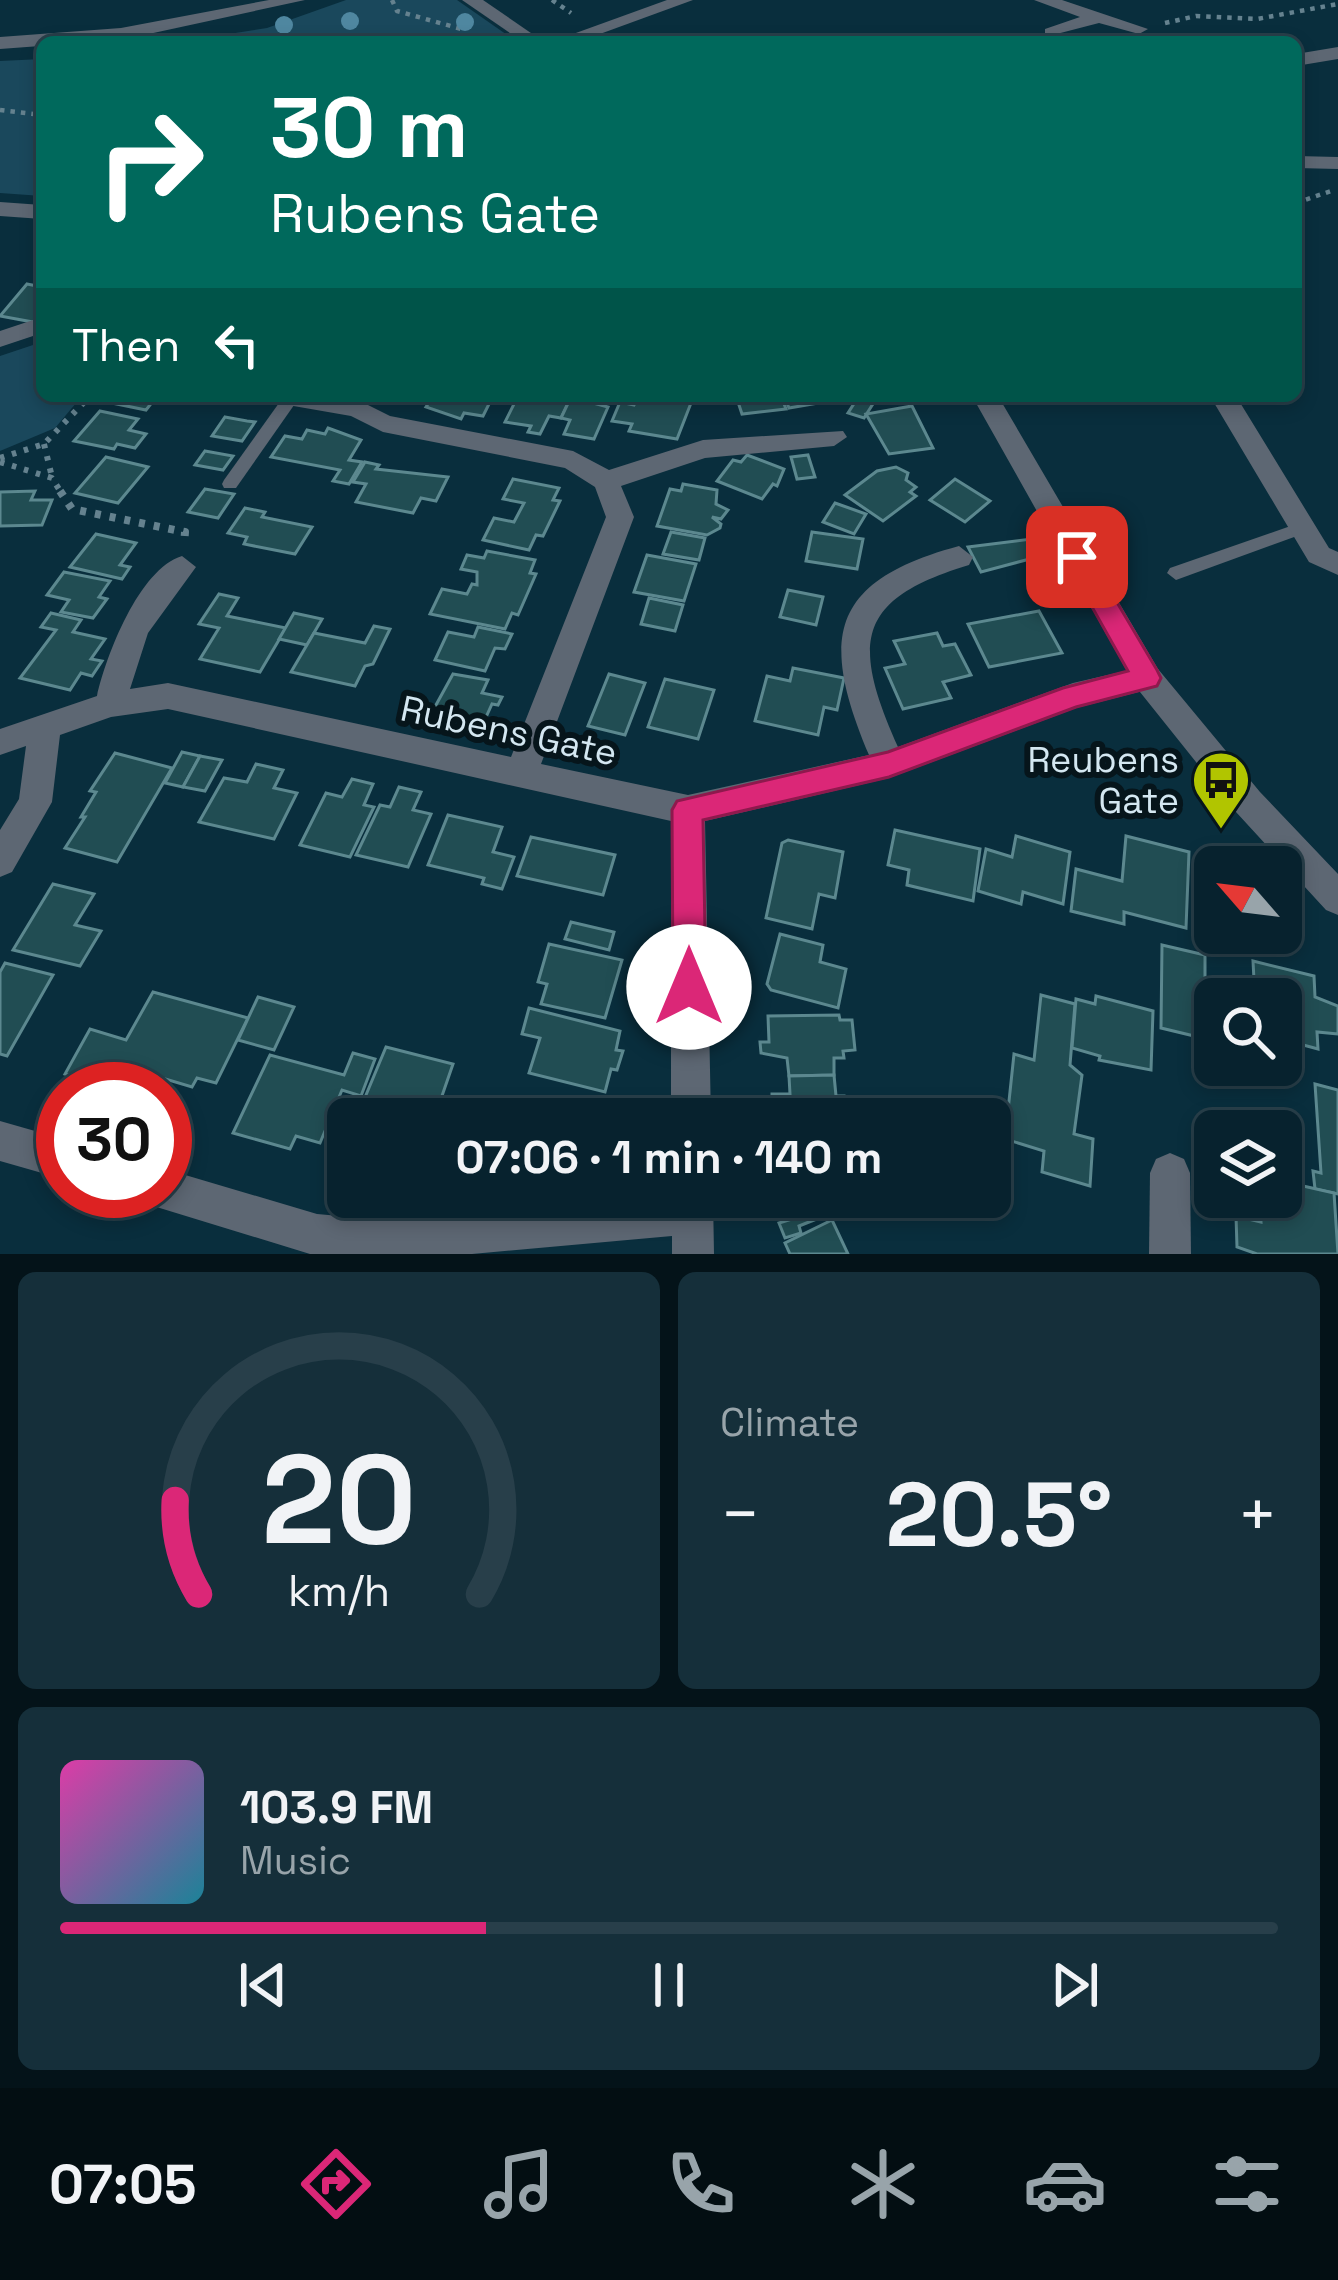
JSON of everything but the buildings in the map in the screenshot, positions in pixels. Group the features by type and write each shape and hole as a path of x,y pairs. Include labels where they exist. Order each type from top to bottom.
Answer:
{"street":[{"path":"94,36 296,0"},
{"path":"472,0 526,36"},
{"path":"578,36 684,0"},
{"path":"1043,0 1138,29"},
{"path":"1051,34 1098,16"},
{"path":"0,43 36,40"},
{"path":"1302,59 1338,53"},
{"path":"1302,162 1338,163"},
{"path":"0,209 36,212"},
{"path":"0,339 36,327"},
{"path":"362,402 383,423 573,460 606,481 620,518 522,772"},
{"path":"988,402 1147,678 1248,802 1338,899"},
{"path":"1234,402 1318,555 1338,565"},
{"path":"606,481 703,449 834,436"},
{"path":"889,764 867,716 852,659 861,625 870,601 915,565 959,557"},
{"path":"111,704 120,655 144,608 182,567"},
{"name":"Rubens Gate","path":"0,742 111,704 168,697 688,810 889,764 1073,696 1147,678"},
{"path":"0,861 34,802 45,727"},
{"path":"688,810 691,1098"},
{"path":"3,1147 36,1154"},
{"path":"1170,1173 1170,1254"},
{"path":"192,1198 384,1248 692,1221"}],"lane":[{"path":"230,484 289,402"},
{"path":"1176,573 1302,528"}],"path":[{"path":"392,0 397,10 476,33"},
{"path":"1158,14 1181,20 1257,19 1338,4"},
{"path":"0,110 36,114"},
{"path":"1302,201 1338,188"},
{"path":"0,460 44,444 84,402"},
{"path":"44,444 52,478 72,508 185,532 182,567"},
{"path":"0,460 52,478"}],"shaded area":[{"path":"346,0 457,0 508,36 216,36 267,28"},
{"path":"36,59 36,196 0,193 0,61"},
{"path":"36,344 36,402 77,402 55,428 0,451 0,356"}],"place":[{"name":"Reubens Gate","path":"1221,831"}],"route":[{"path":"689,987 688,810 889,764 1073,696 1147,678 1077,557"}]}
